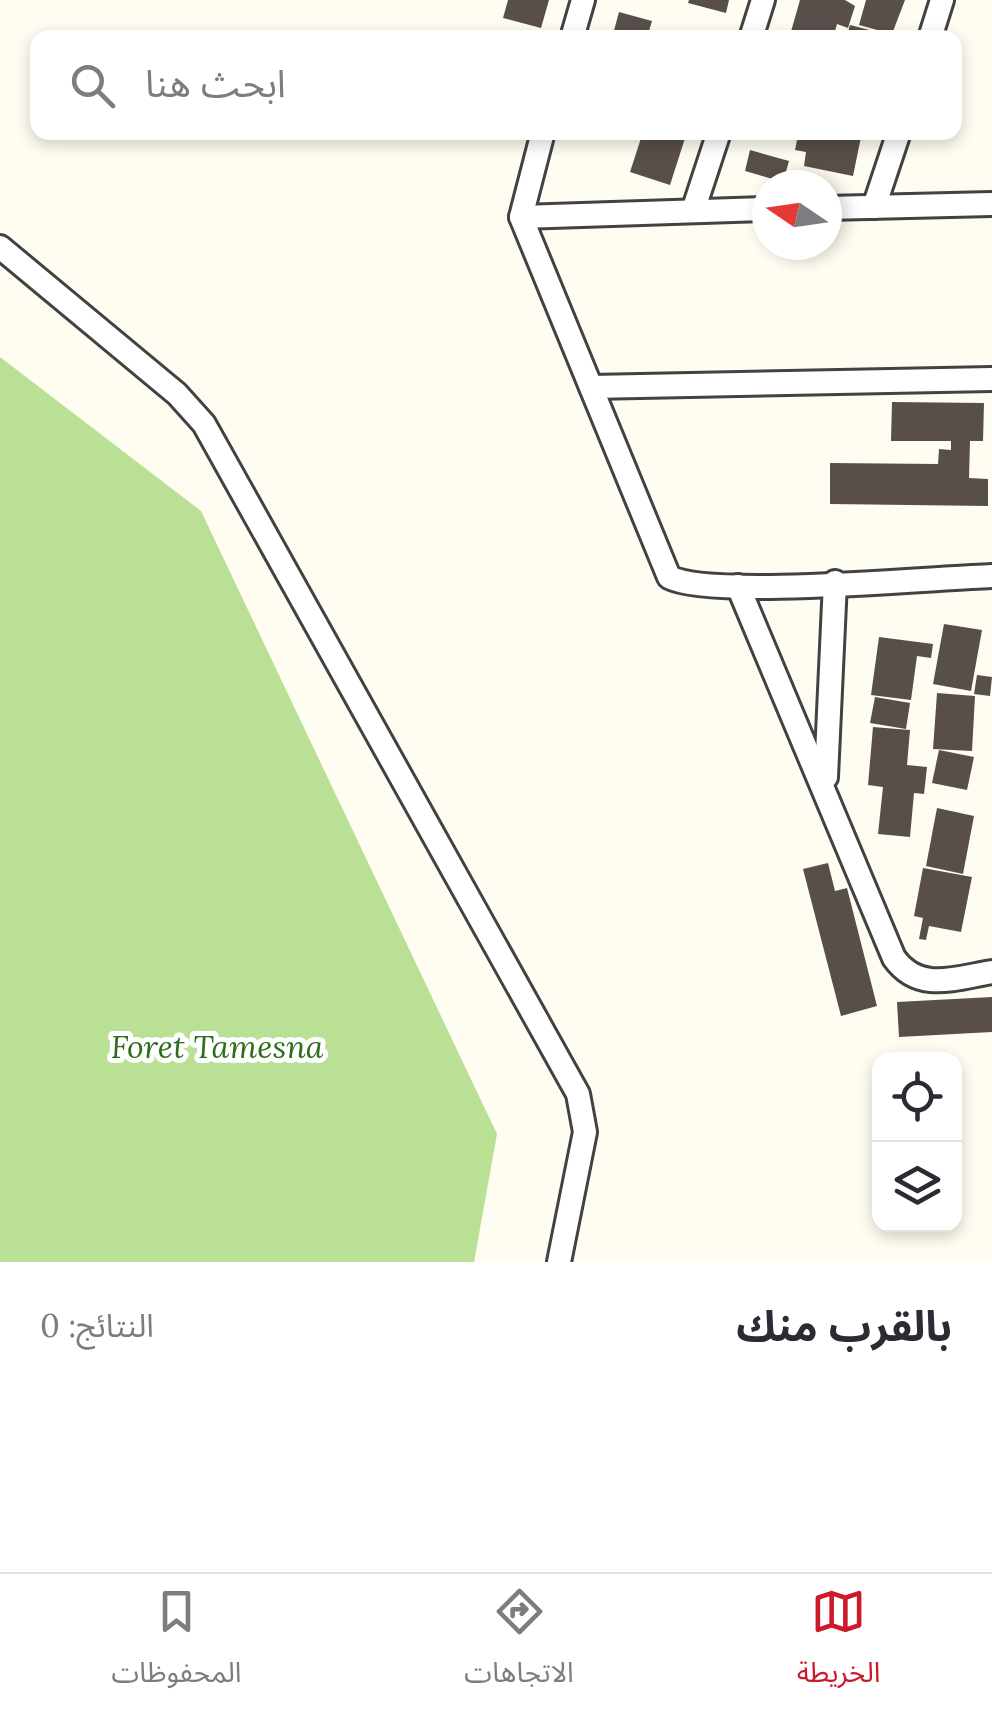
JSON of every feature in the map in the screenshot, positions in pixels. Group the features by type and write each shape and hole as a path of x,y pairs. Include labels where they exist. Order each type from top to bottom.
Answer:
{"street":[{"path":"574,30 583,0"},
{"path":"753,30 763,0"},
{"path":"933,30 942,0"},
{"path":"541,140 521,217 669,577 689,584 738,586 992,576"},
{"path":"693,211 716,140"},
{"path":"874,207 895,140"},
{"path":"842,208 992,204"},
{"path":"521,217 752,209"},
{"path":"0,247 177,394 204,424 578,1094 585,1132 559,1262"},
{"path":"592,387 992,380"},
{"path":"825,786 836,582"},
{"path":"738,586 825,786 882,936 902,970 928,982 992,972"}],"green space":[{"name":"Foret Tamesna","path":"0,357 201,511 497,1134 474,1262 0,1262"}],"building":[{"path":"508,0 549,0 541,28 503,18"},
{"path":"729,0 726,13 688,3"},
{"path":"800,0 845,0 855,6 848,28 837,24 835,30 791,30"},
{"path":"866,0 905,0 894,30 859,25"},
{"path":"619,12 652,21 649,30 614,30"},
{"path":"640,140 684,140 670,185 630,172"},
{"path":"797,140 860,140 853,176 842,174 842,170 804,166 806,152 795,150"},
{"path":"750,150 789,161 786,170 745,171"},
{"path":"892,402 984,403 983,441 970,441 969,478 988,479 988,506 830,504 830,463 938,464 939,449 951,450 951,441 891,441"},
{"path":"944,624 982,630 971,691 933,684"},
{"path":"879,637 933,644 931,658 917,656 911,700 871,695"},
{"path":"977,675 992,677 990,696 974,694"},
{"path":"937,693 975,696 972,751 933,749"},
{"path":"875,697 910,703 906,729 870,723"},
{"path":"873,727 910,730 907,765 927,767 924,794 914,793 910,837 878,834 883,787 868,785"},
{"path":"939,750 974,757 967,790 932,783"},
{"path":"937,808 974,816 963,874 926,866"},
{"path":"828,863 835,891 847,888 877,1006 841,1016 803,869"},
{"path":"923,868 972,877 961,932 929,926 926,940 919,939 923,918 914,916"},
{"path":"992,997 992,1032 899,1037 897,1002"}]}
